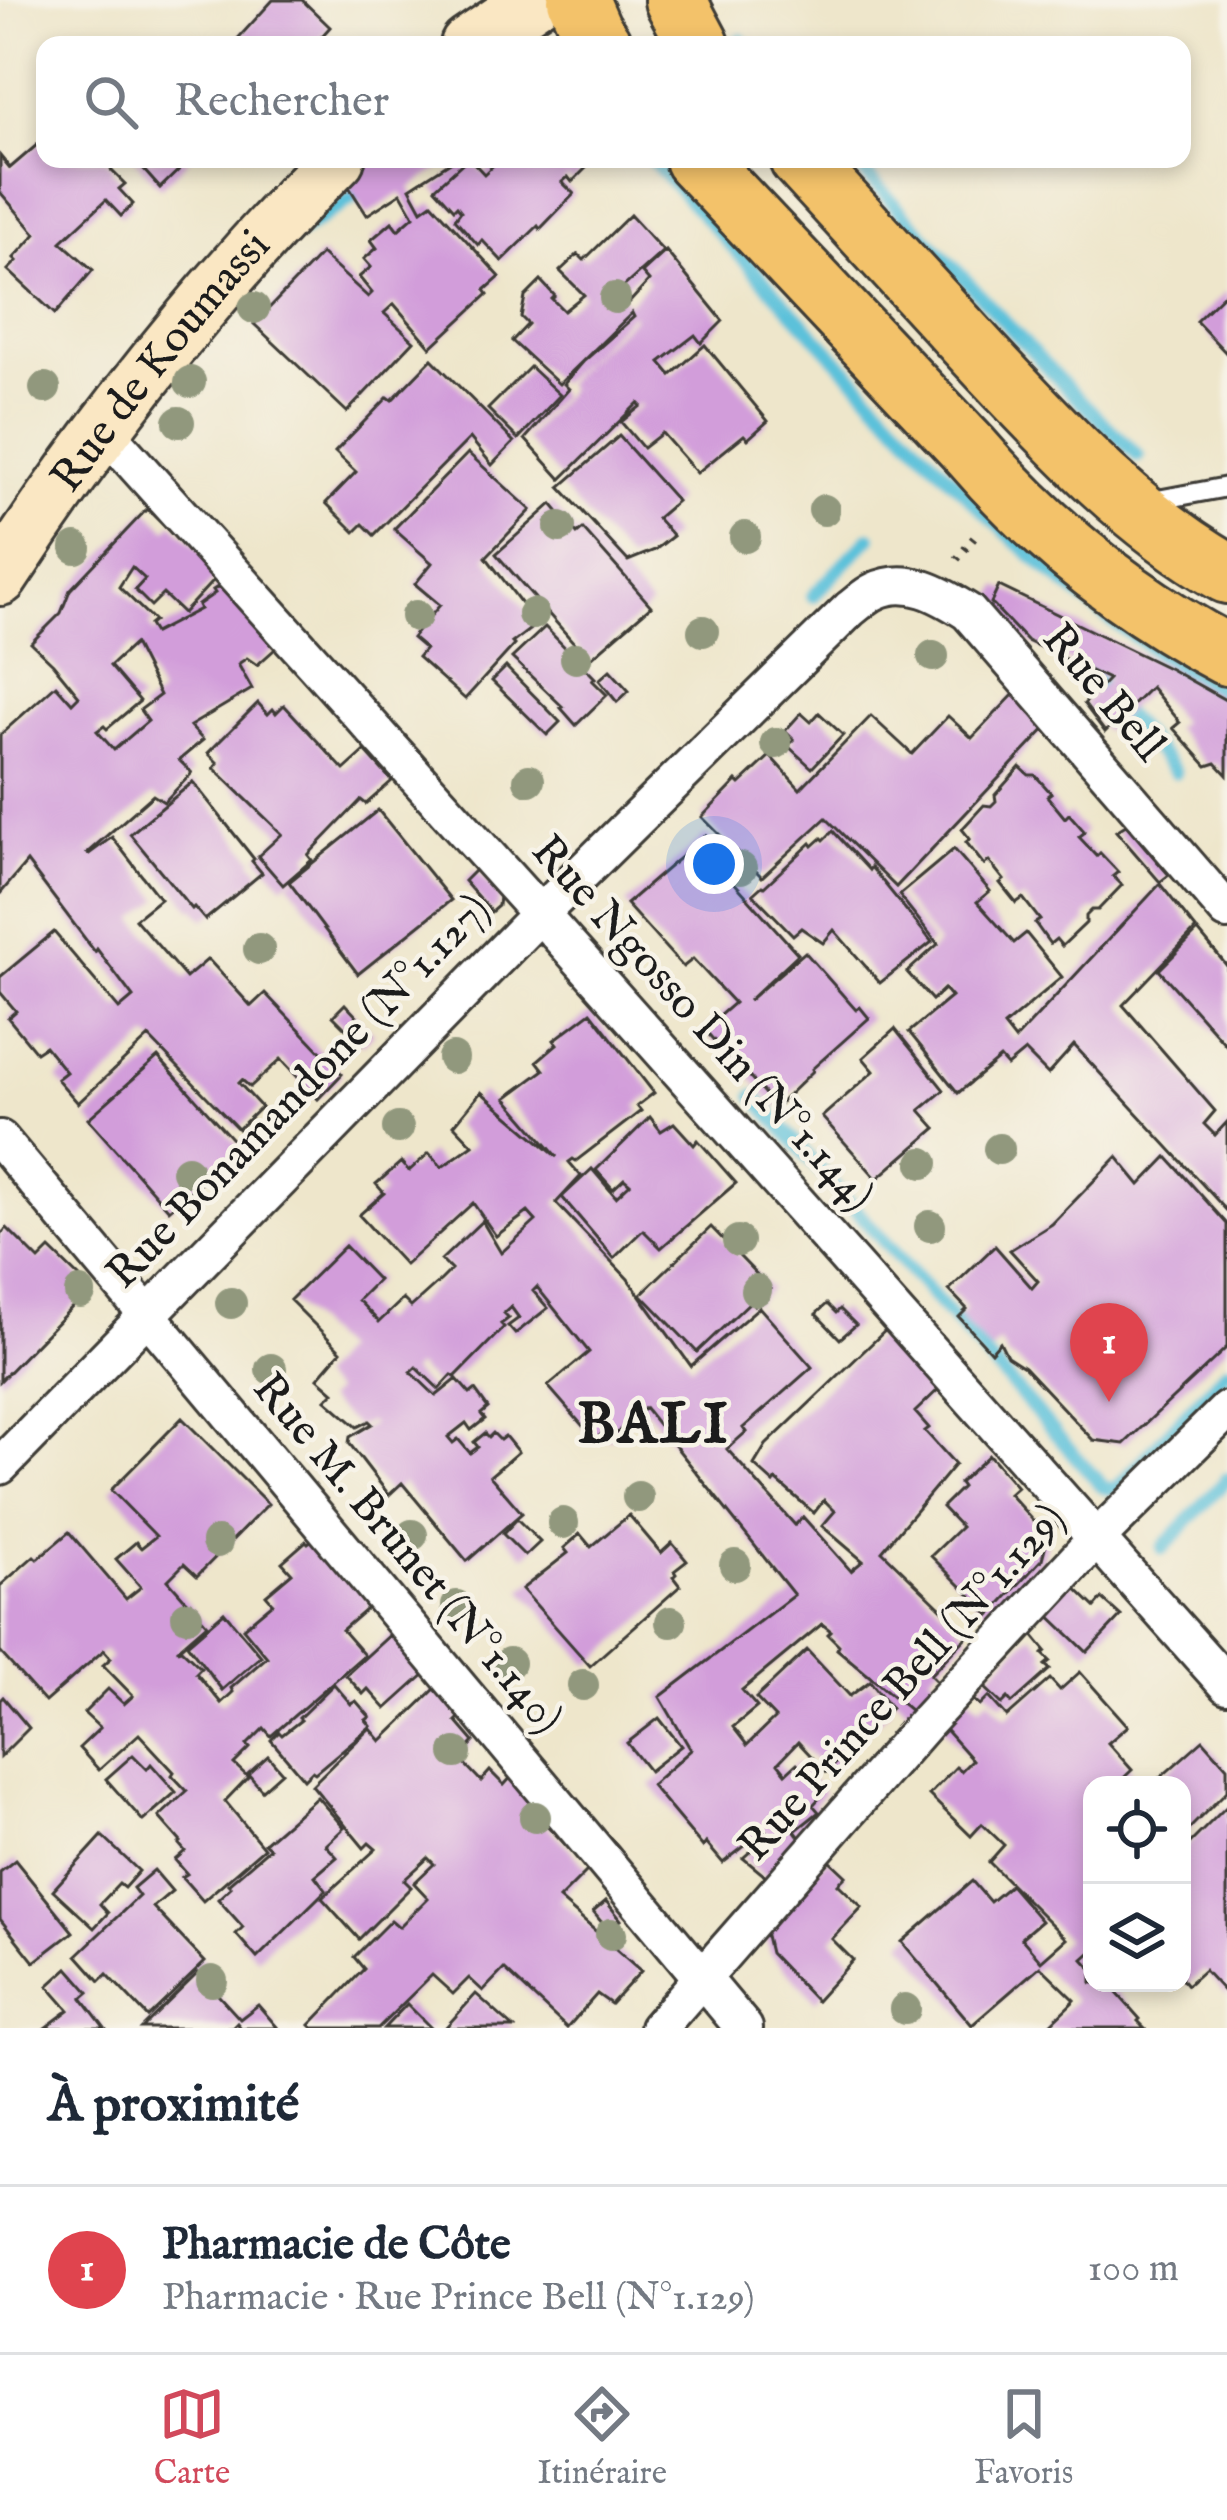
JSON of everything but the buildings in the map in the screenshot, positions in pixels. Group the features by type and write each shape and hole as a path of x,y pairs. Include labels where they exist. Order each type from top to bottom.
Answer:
{"main road":[{"path":"481,36 534,0"},
{"path":"578,0 595,36"},
{"path":"675,0 694,36"},
{"name":"Rue de Koumassi","path":"0,578 52,498 170,344 329,168"},
{"path":"704,168 1010,496 1095,572 1179,630 1227,655"},
{"path":"808,168 1064,445 1131,506 1227,573"}],"street":[{"name":"Rue Ngosso Din (N°1.144)","path":"103,429 1227,1685"},
{"name":"Rue Bell","path":"877,589 909,585 936,592 968,612 1227,911"},
{"name":"Rue Bonamandone (N°1.127)","path":"0,1466 540,914 850,609 877,589"},
{"name":"Rue M. Brunet (N°1.140)","path":"0,1139 744,2028"},
{"name":"Rue Prince Bell (N°1.129)","path":"658,2028 927,1721 1096,1538 1227,1410"}],"lane":[{"path":"1131,506 1227,487"}],"waterway":[{"path":"659,168 985,512 1076,593 1174,663 1227,694"},
{"path":"860,168 1061,382 1138,456"},
{"path":"301,232 367,188"},
{"path":"813,596 870,537"},
{"path":"1077,658 1175,772"},
{"path":"754,1096 1103,1487 1119,1486 1227,1370"},
{"path":"1163,1548 1227,1479"}],"place":[{"name":"Pharmacie de Côte","path":"1109,1402"}],"district":[{"name":"BALI","path":"654,1426"}]}
